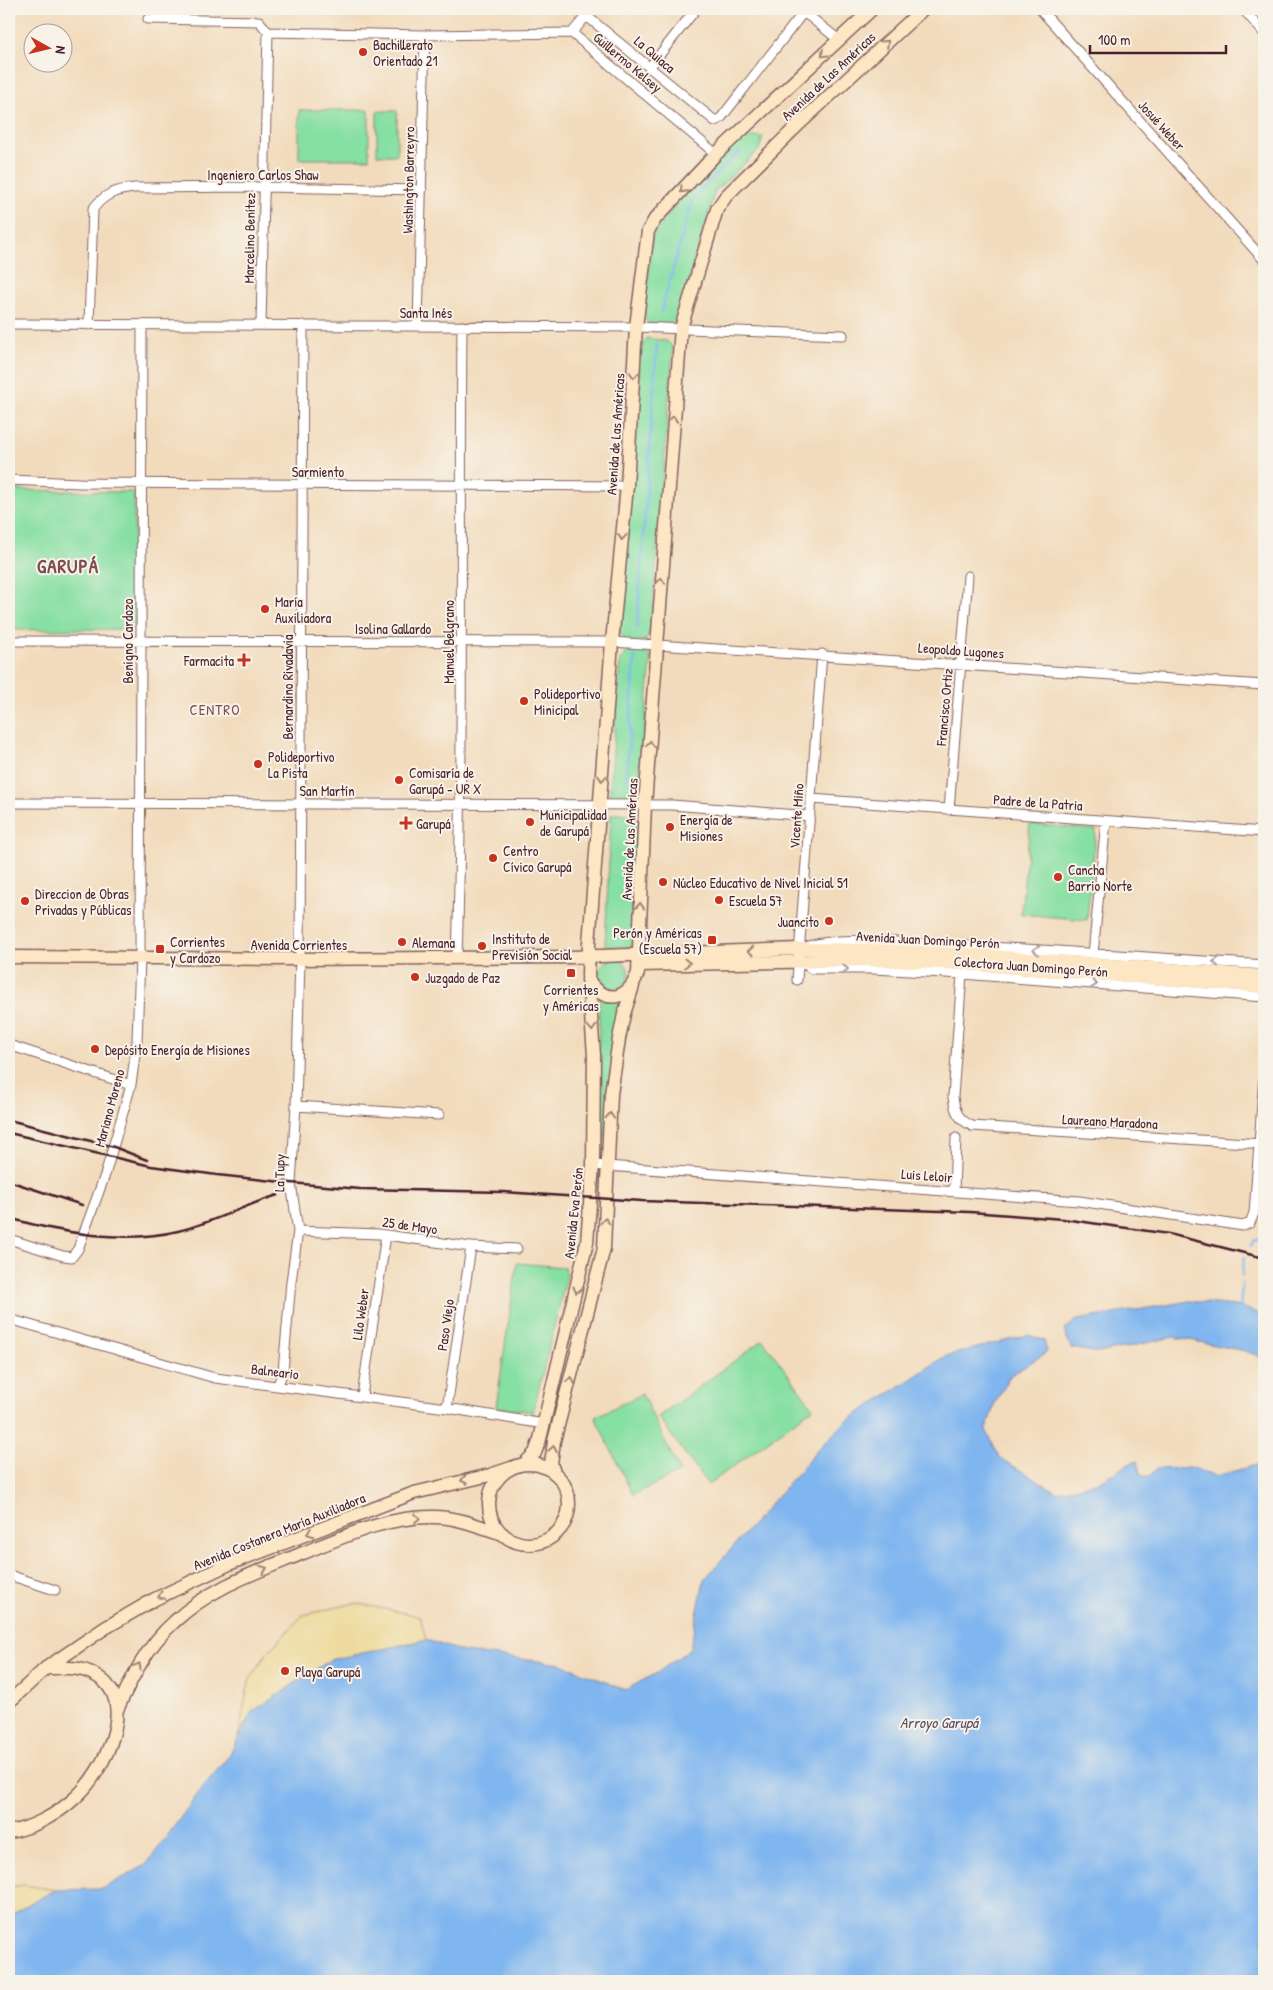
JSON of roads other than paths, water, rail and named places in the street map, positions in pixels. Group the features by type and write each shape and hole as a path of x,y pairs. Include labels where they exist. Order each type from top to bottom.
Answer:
{"main road":[{"name":"Avenida de Las Américas","path":"589,956 612,642 627,486 636,327 648,231 655,219 716,154 872,9"},
{"name":"Avenida de Las Américas","path":"634,983 638,973 645,805 681,328 717,209 726,196 799,124 923,9"},
{"name":"Avenida Juan Domingo Perón","path":"589,956 638,960 799,955 964,954 1264,976"},
{"name":"Avenida Juan Domingo Perón","path":"799,955 963,964 1264,986"},
{"name":"Avenida Corrientes","path":"9,957 300,959 589,956"},
{"name":"Avenida Eva Perón","path":"524,1464 535,1453 544,1424 584,1261 589,1224 593,1165 594,1055 588,980 589,956"},
{"path":"588,980 597,991 611,997 618,996 634,983"},
{"name":"Avenida Eva Perón","path":"554,1472 551,1464 554,1441 602,1256 611,1094 618,1039 634,983"},
{"path":"9,1832 44,1820 76,1798 94,1777 105,1758 114,1734 117,1710 141,1662 154,1642 174,1621 205,1597 236,1580 359,1530 402,1520 433,1517 447,1518 470,1522 503,1534 514,1541 526,1544 544,1541 559,1531 566,1520 569,1507 568,1494 564,1484 554,1472 537,1464 524,1464 511,1468 498,1477 491,1491 489,1504 493,1522 503,1534"},
{"name":"Avenida Costanera María Auxiliadora","path":"9,1702 46,1668 122,1618 155,1599 229,1564 414,1494 511,1468"},
{"path":"46,1668 77,1668 96,1675 107,1684 117,1710"}],"street":[{"name":"La Quiaca","path":"578,9 590,12 649,68 715,121 722,118 803,10"},
{"path":"649,68 696,9"},
{"name":"Josué Weber","path":"1040,9 1264,260"},
{"path":"1243,9 1264,32"},
{"path":"803,10 839,40"},
{"path":"572,33 590,12"},
{"path":"148,19 259,21 268,32"},
{"name":"Guillermo Kelsey","path":"268,32 425,35 572,33 716,154"},
{"name":"Marcelino Benítez","path":"261,325 268,32"},
{"name":"Washington Barreyro","path":"418,326 425,35"},
{"name":"Ingeniero Carlos Shaw","path":"89,325 93,209 106,195 118,190 134,188 264,187 422,190"},
{"name":"Santa Inés","path":"9,324 636,327 843,335"},
{"name":"Benigno Cardozo","path":"140,958 142,324"},
{"name":"Bernardino Rivadavia","path":"300,959 303,325"},
{"name":"Manuel Belgrano","path":"457,957 463,642 461,486 462,326"},
{"name":"Sarmiento","path":"9,480 141,484 627,486"},
{"name":"Francisco Ortiz","path":"948,810 962,664 968,576"},
{"name":"Isolina Gallardo","path":"9,641 612,642 656,644"},
{"name":"Leopoldo Lugones","path":"656,644 1264,685"},
{"name":"Vicente Miño","path":"797,980 822,654"},
{"name":"Padre de la Patria","path":"811,799 1264,832"},
{"name":"San Martín","path":"9,803 645,805"},
{"path":"645,805 672,805 810,816"},
{"path":"1093,954 1106,821"},
{"name":"Colectora Juan Domingo Perón","path":"1264,965 877,941 820,942 799,955 812,969 874,969 962,974 1264,998"},
{"name":"Mariano Moreno","path":"9,1239 62,1256 72,1257 85,1234 105,1175 131,1085 137,1041 140,958"},
{"name":"La Tupy","path":"278,1385 283,1371 291,1282 298,1231 291,1183 296,1106 300,959"},
{"name":"Laureano Maradona","path":"962,974 953,1097 957,1116 972,1126 1262,1144"},
{"path":"9,1045 131,1085"},
{"path":"1262,1144 1264,1075"},
{"path":"296,1106 439,1115"},
{"path":"954,1191 956,1138"},
{"name":"Luis Leloir","path":"593,1165 1079,1200 1244,1226 1250,1223 1254,1214 1262,1144"},
{"name":"25 de Mayo","path":"298,1231 386,1236 471,1247 517,1249"},
{"name":"Lilo Weber","path":"362,1396 386,1236"},
{"name":"Paso Viejo","path":"447,1408 471,1247"},
{"name":"Balneario","path":"9,1319 214,1378 362,1396 544,1424"},
{"path":"9,1576 55,1590"}],"water":[{"path":"1190,1301 1242,1307 1264,1316 1264,1358 1245,1351 1174,1337 1099,1353 1071,1348 1064,1330 1077,1320"},
{"name":"Arroyo Garupá","path":"1028,1335 1044,1340 1047,1352 1010,1376 994,1405 986,1430 1000,1458 1057,1492 1096,1483 1137,1461 1141,1476 1149,1476 1156,1469 1193,1468 1216,1476 1264,1463 1264,1981 9,1981 9,1917 56,1890 102,1889 146,1865 203,1787 229,1756 252,1712 330,1660 426,1640 464,1652 562,1664 625,1690 657,1673 690,1649 704,1580 821,1446 847,1421 946,1356"}],"waterway":[{"path":"661,312 693,197 740,151"},
{"path":"637,628 657,343"},
{"path":"626,781 635,656"},
{"path":"1251,1246 1253,1241 1264,1238"},
{"path":"1242,1276 1244,1258"},
{"path":"1240,1310 1242,1284"}],"railway":[{"path":"9,1120 114,1147 147,1160"},
{"path":"9,1133 151,1166 291,1183 360,1189 503,1192 642,1201 970,1212 1063,1219 1169,1234 1264,1258"},
{"path":"9,1181 82,1205"},
{"path":"9,1218 71,1232 115,1237 136,1237 158,1235 191,1228 278,1195"}],"place":[{"name":"Bachillerato Orientado 21","path":"363,52"},
{"name":"María Auxiliadora","path":"265,609"},
{"name":"Farmacita","path":"244,660"},
{"name":"Polideportivo Minicipal","path":"524,701"},
{"name":"Polideportivo La Pista","path":"258,764"},
{"name":"Comisaría de Garupá - UR X","path":"399,780"},
{"name":"Municipalidad de Garupá","path":"530,822"},
{"name":"Garupá","path":"406,823"},
{"name":"Energía de Misiones","path":"670,827"},
{"name":"Centro Cívico Garupá","path":"493,858"},
{"name":"Cancha Barrio Norte","path":"1058,877"},
{"name":"Núcleo Educativo de Nivel Inicial 51","path":"663,882"},
{"name":"Escuela 57","path":"719,900"},
{"name":"Direccion de Obras Privadas y Públicas","path":"25,901"},
{"name":"Juancito","path":"829,921"},
{"name":"Perón y Américas (Escuela 57)","path":"712,940"},
{"name":"Alemana","path":"402,942"},
{"name":"Instituto de Previsión Social","path":"482,946"},
{"name":"Corrientes y Cardozo","path":"160,949"},
{"name":"Corrientes y Américas","path":"571,973"},
{"name":"Juzgado de Paz","path":"415,977"},
{"name":"Depósito Energía de Misiones","path":"95,1049"},
{"name":"Playa Garupá","path":"285,1671"}],"district":[{"name":"GARUPÁ","path":"68,566"},
{"name":"CENTRO","path":"215,709"}]}
